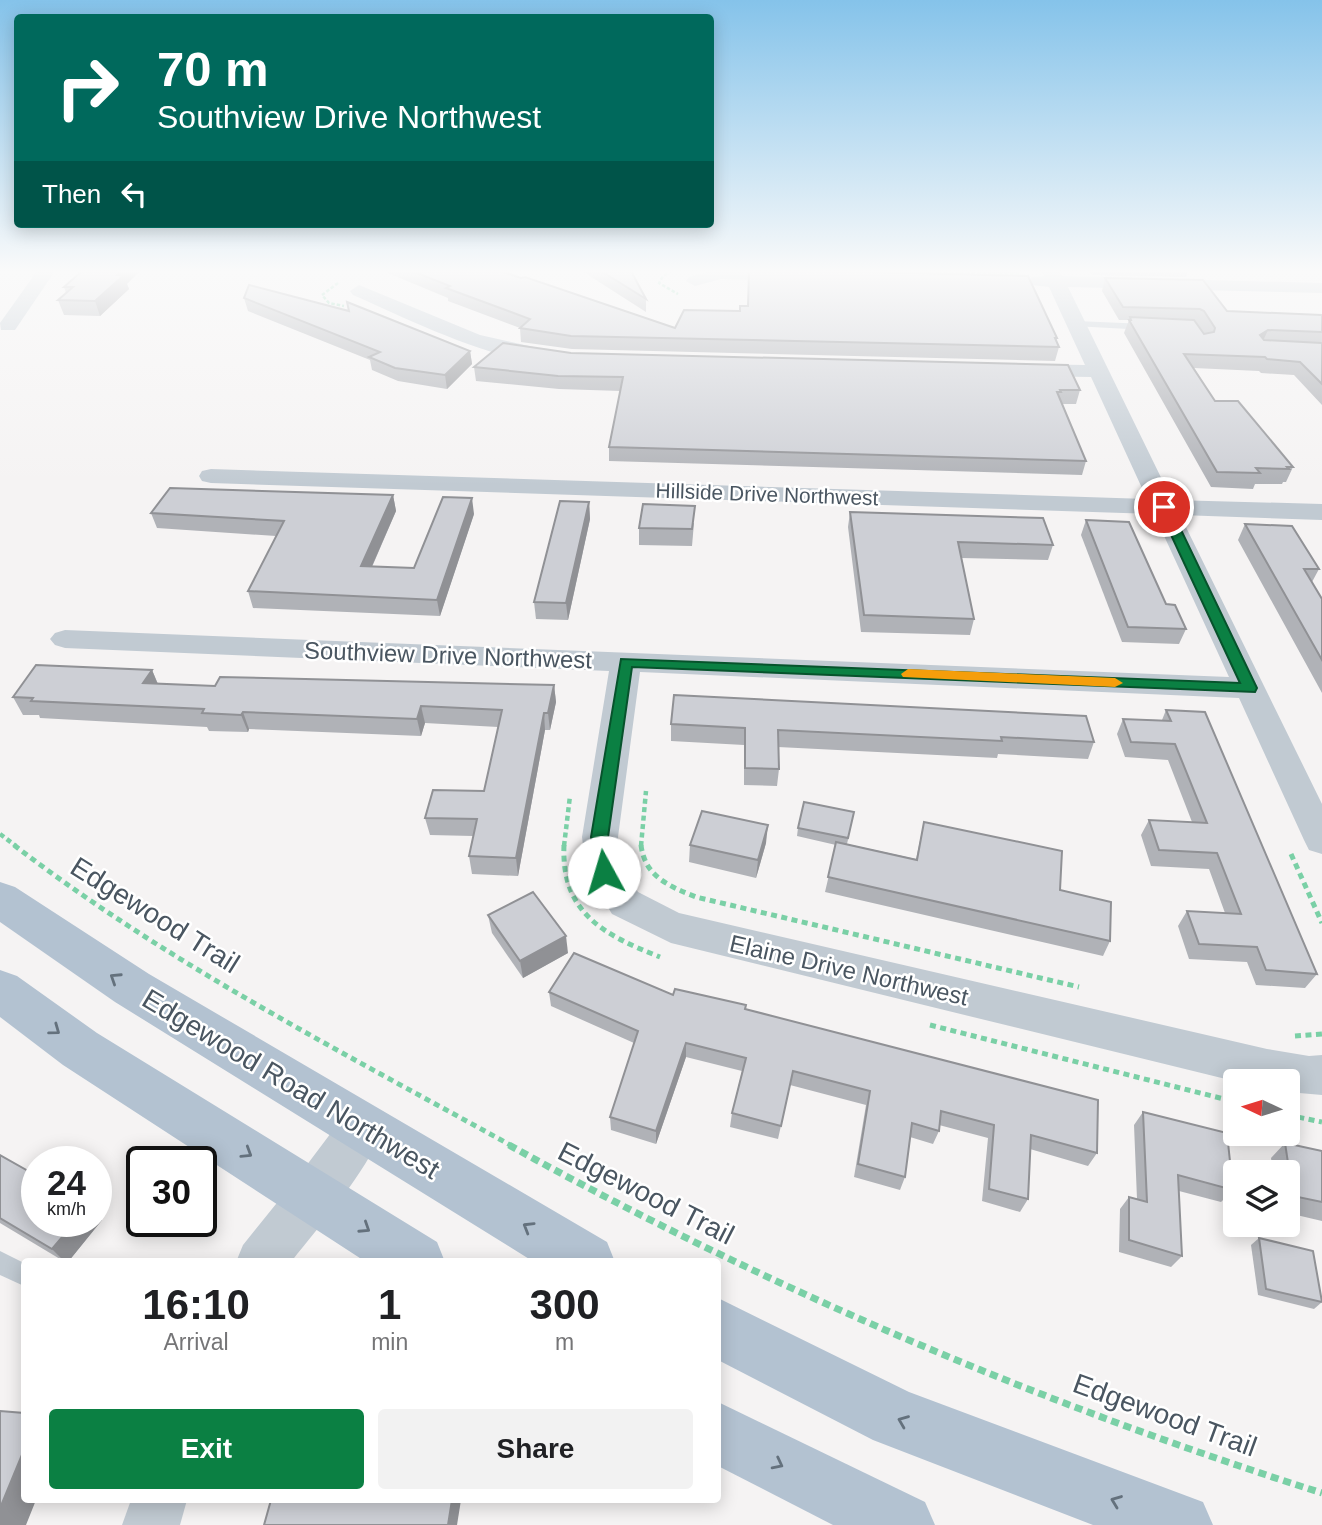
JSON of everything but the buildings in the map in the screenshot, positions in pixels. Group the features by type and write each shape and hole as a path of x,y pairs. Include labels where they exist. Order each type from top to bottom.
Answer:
{"main road":[{"name":"Edgewood Road Northwest","path":"0,900 132,988 580,1258"},
{"path":"0,990 80,1049 411,1258"},
{"path":"721,1330 895,1418 1180,1525"},
{"path":"721,1434 902,1525"}],"street":[{"path":"487,342 506,349 559,357"},
{"path":"1085,342 1322,840"},
{"path":"1008,369 1099,371"},
{"name":"Hillside Drive Northwest","path":"211,476 1322,512"},
{"name":"Southview Drive Northwest","path":"65,639 1250,688"},
{"name":"Elaine Drive Northwest","path":"626,662 600,837 604,872 625,903 671,928 1267,1069 1309,1076 1322,1075"},
{"path":"263,1258 314,1195 362,1128"},
{"path":"150,1525 158,1503"}],"lane":[{"path":"0,1263 21,1274"}],"path":[{"path":"646,791 641,854 652,875 668,887 696,897 1087,989"},
{"name":"Edgewood Trail","path":"0,834 33,861 187,963 527,1155 648,1220 784,1285 937,1352 1111,1420 1322,1493"},
{"path":"1284,1035 1322,1034"},
{"path":"1300,1117 1322,1122"}],"slow traffic":[{"path":"908,674 1115,683"}],"route":[{"path":"604,872 600,837 626,662 1250,688 1164,507"}]}
